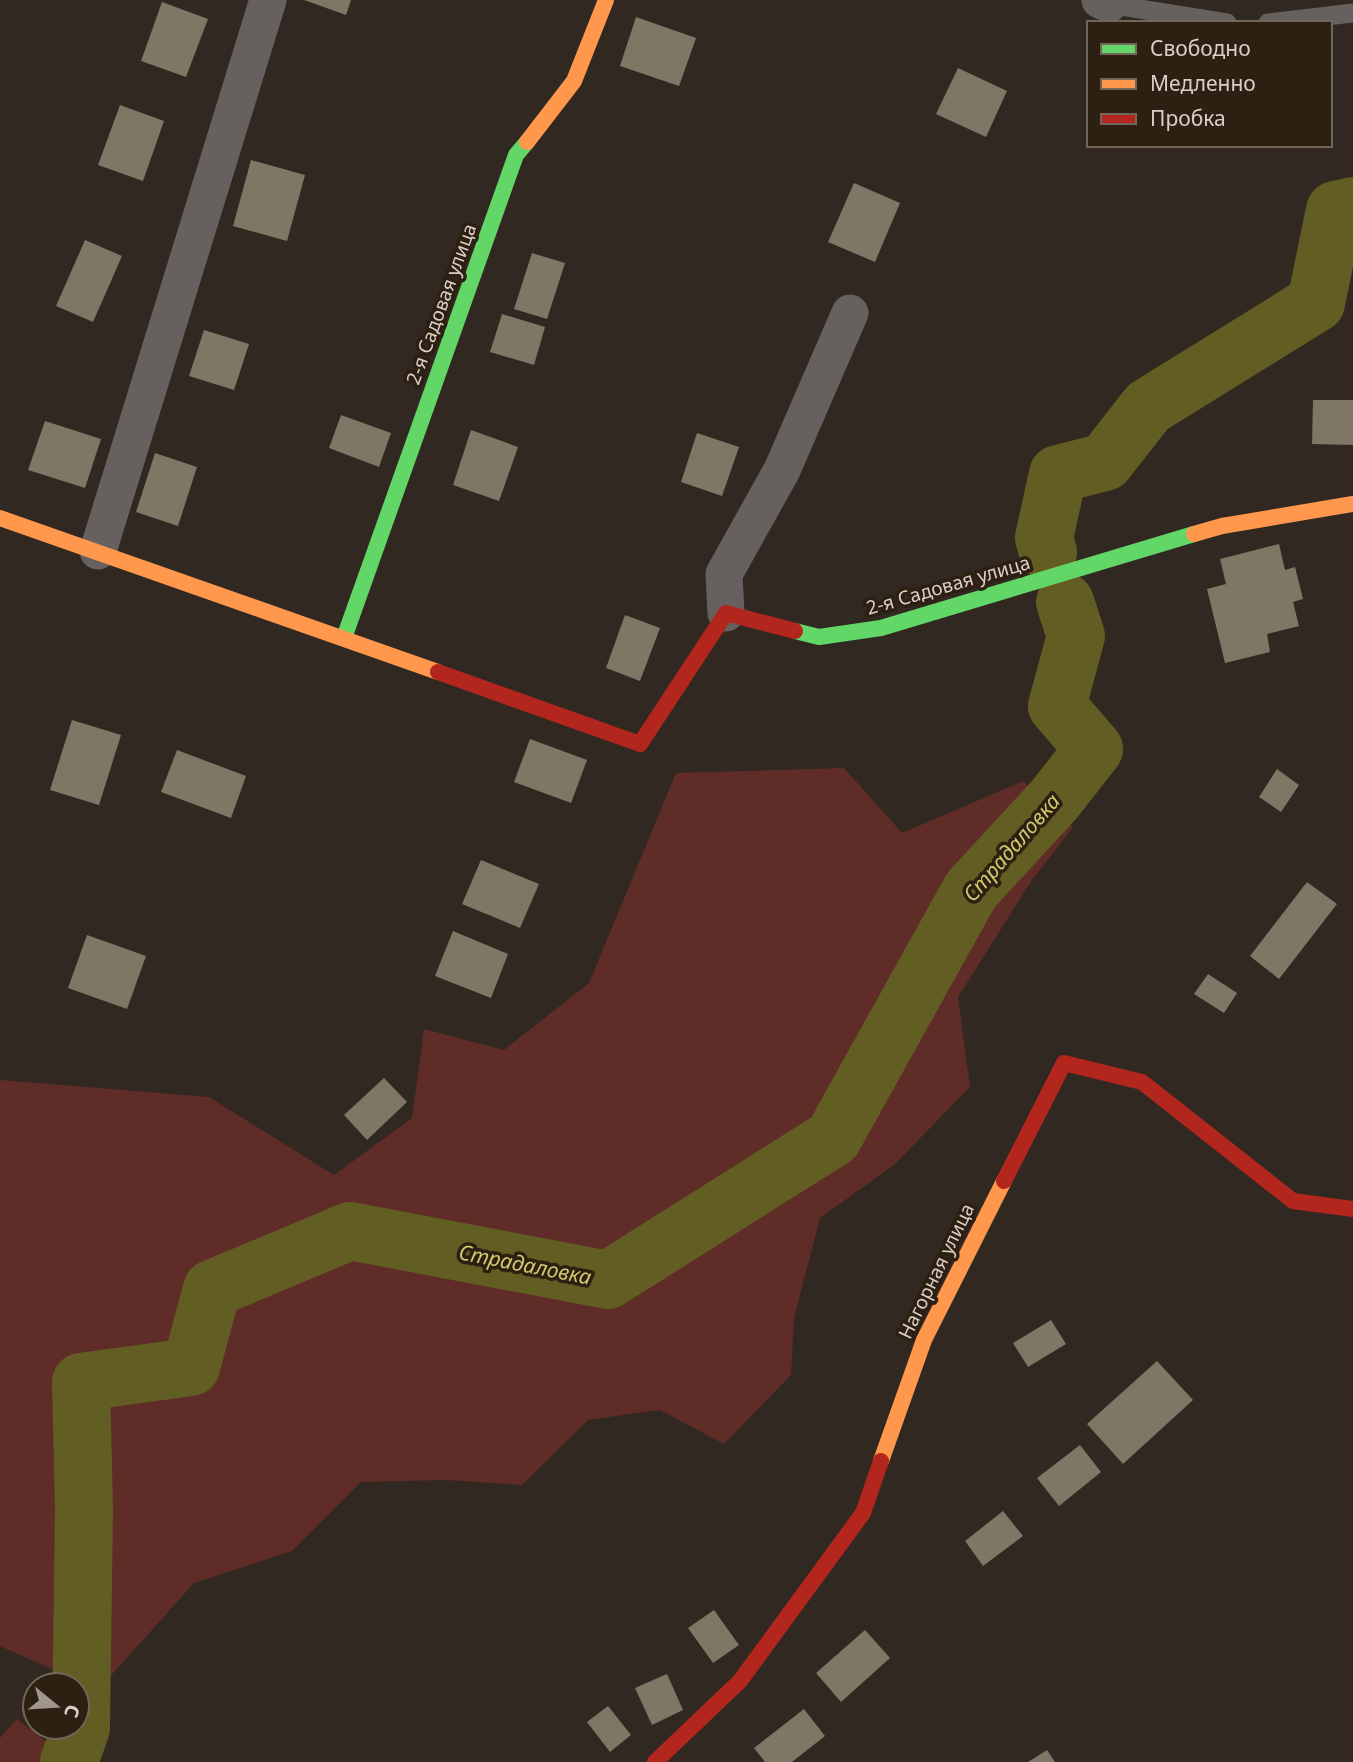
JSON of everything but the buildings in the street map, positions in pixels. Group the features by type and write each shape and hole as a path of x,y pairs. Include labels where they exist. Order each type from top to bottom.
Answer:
{"street":[{"path":"98,551 268,0"},
{"name":"2-я Садовая улица","path":"344,638 516,155 574,81 606,0"},
{"path":"0,518 640,744 726,613 724,574 782,470 850,313"},
{"name":"2-я Садовая улица","path":"726,613 819,637 881,628 1222,526 1353,504"},
{"name":"Нагорная улица","path":"655,1762 740,1681 863,1513 924,1340 1064,1063 1142,1082 1293,1201 1353,1209"}],"lane":[{"path":"1104,2 1215,21"},
{"path":"1285,21 1353,13"}],"shaded area":[{"path":"844,768 902,833 1023,781 1073,827 1032,880 958,997 970,1087 894,1165 820,1218 794,1318 791,1375 724,1444 660,1410 588,1420 522,1485 447,1480 361,1482 292,1551 194,1583 98,1690 91,1687 91,1671 56,1671 0,1646 0,1080 209,1097 334,1175 412,1118 424,1029 504,1050 589,983 676,773"},
{"path":"17,1719 21,1722 21,1741 45,1741 72,1762 0,1762 0,1738"}],"waterway":[{"name":"Страдаловка","path":"1048,552 1044,538 1058,474 1105,462 1148,407 1316,303 1335,210 1353,206"},
{"name":"Страдаловка","path":"69,1762 81,1728 84,1509 81,1382 191,1367 212,1289 350,1231 608,1280 833,1138 971,890 1054,800 1094,749 1057,706 1076,636 1065,602"}],"traffic: fast":[{"path":"344,638 516,155 527,142"},
{"path":"795,631 819,637 881,628 1194,534"}],"traffic: slow":[{"path":"527,142 574,81 606,0"},
{"path":"1194,534 1222,526 1353,504"},
{"path":"0,518 438,672"},
{"path":"881,1461 924,1340 1004,1181"}],"traffic: jam":[{"path":"438,672 640,744 726,613 795,631"},
{"path":"1004,1181 1064,1063 1142,1082 1293,1201 1353,1209"},
{"path":"655,1762 740,1681 863,1513 881,1461"}]}
